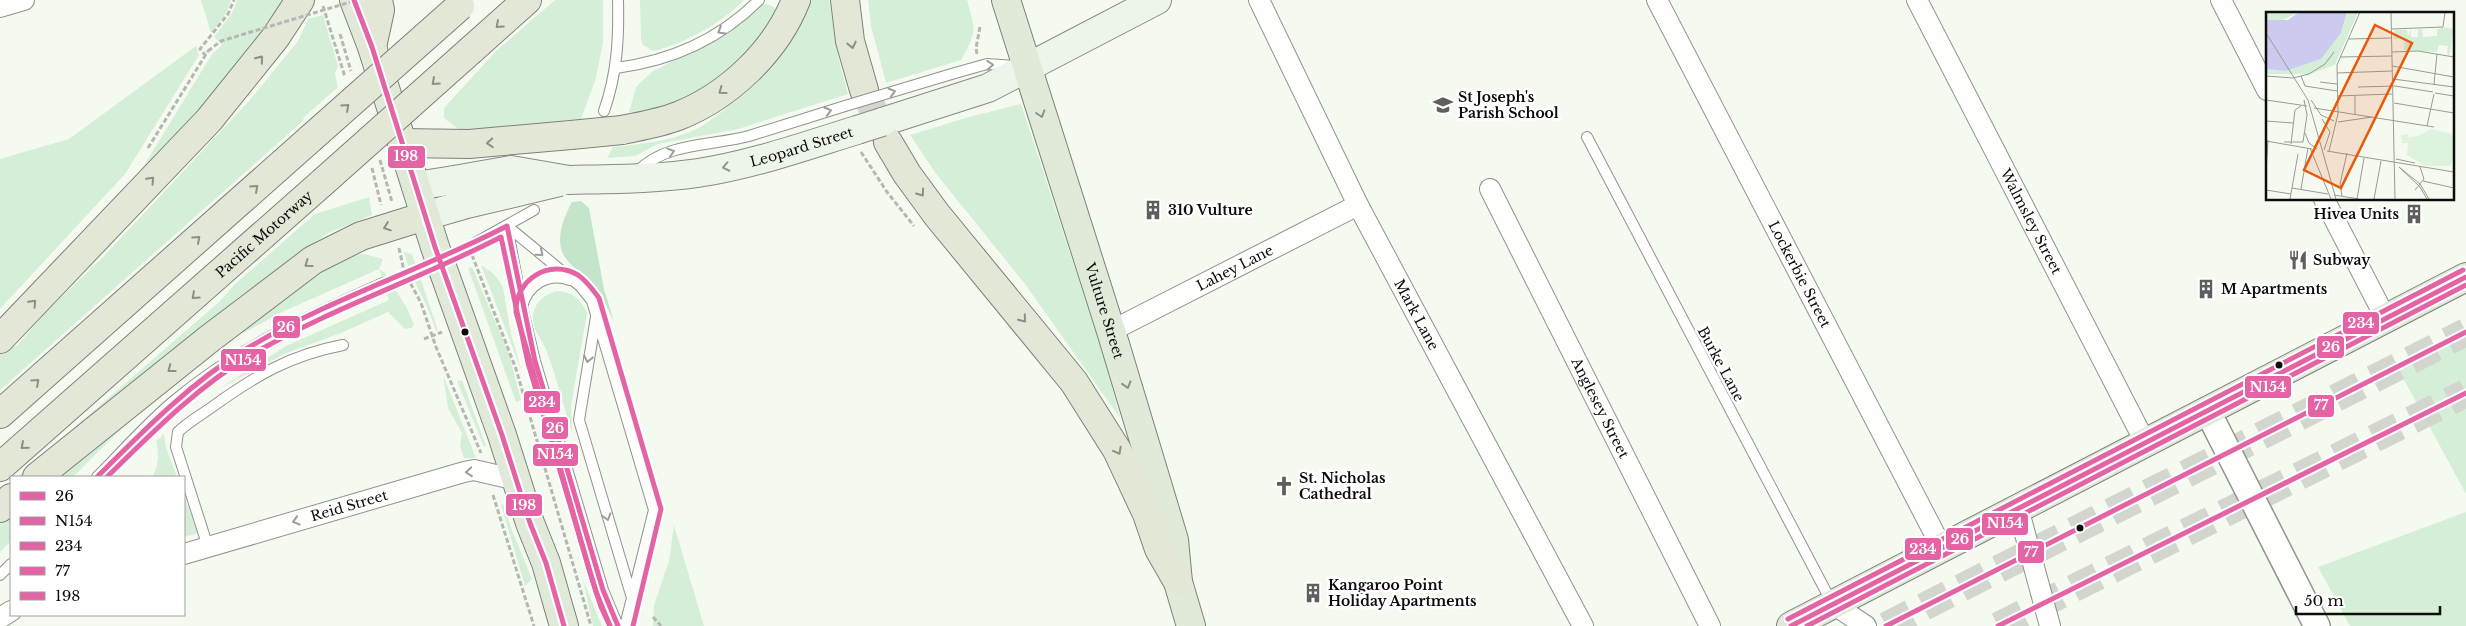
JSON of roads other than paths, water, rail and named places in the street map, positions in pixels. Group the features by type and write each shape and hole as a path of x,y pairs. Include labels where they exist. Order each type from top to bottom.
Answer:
{"highway":[{"path":"0,339 208,120 276,38 300,0"},
{"path":"372,47 380,10 378,0"},
{"name":"Pacific Motorway","path":"0,467 527,0"},
{"path":"390,149 539,139 613,120 652,124 679,116 731,85 764,53 784,23 796,0"},
{"path":"845,0 854,98"},
{"path":"0,414 463,3"},
{"path":"888,142 922,195 1074,382 1097,415 1133,481 1159,549 1178,582"},
{"path":"38,476 150,386 313,260 361,236 424,216"},
{"path":"1790,626 2466,277"},
{"path":"0,508 10,499"}],"main road":[{"name":"Vulture Street","path":"1006,0 1111,331 1174,540 1178,582 1192,626"},
{"name":"Leopard Street","path":"424,216 463,205 580,180 632,179 698,173 857,138 959,85 988,88 1157,0"},
{"path":"348,3 372,47 390,149 416,186 424,216 517,480 530,523 546,563 564,626"},
{"path":"416,186 511,170 580,180"}],"street":[{"path":"0,7 24,0"},
{"name":"Mark Lane","path":"1259,0 1358,205 1583,626"},
{"name":"Lockerbie Street","path":"1657,0 1942,548"},
{"name":"Walmsley Street","path":"1917,0 2145,442"},
{"path":"2221,0 2266,88"},
{"name":"Anglesey Street","path":"1490,189 1710,626"},
{"path":"2325,200 2386,319"},
{"name":"Lahey Lane","path":"1111,331 1358,205"},
{"path":"2206,410 2317,626"},
{"name":"Reid Street","path":"185,554 464,472 474,470 517,480"},
{"path":"2018,508 2050,626"},
{"path":"1832,604 1866,626"}],"lane":[{"path":"613,120 619,35 618,0"},
{"path":"616,68 662,59 698,45 731,25 759,0"},
{"path":"632,179 644,166 668,152 748,136 854,98 959,85"},
{"name":"Burke Lane","path":"1587,136 1832,604"},
{"path":"472,246 534,210"},
{"path":"507,226 586,293 595,311 654,510 625,626"},
{"path":"507,226 522,308 535,361 598,574 608,605 618,626"},
{"path":"522,308 528,293 539,282 556,277 573,281"},
{"path":"98,476 174,401 211,372 268,336 383,283"},
{"path":"595,311 596,322 579,420 632,598"},
{"path":"208,547 176,447 178,432 250,379 268,369 306,354 342,345"},
{"path":"0,575 10,565"}],"tunnel":[{"path":"864,90 888,142"},
{"path":"1886,626 2466,332"},
{"path":"1998,626 2466,393"}],"place":[{"name":"St Joseph's Parish School","path":"1443,105"},
{"name":"310 Vulture","path":"1153,210"},
{"name":"Hivea Units","path":"2414,214"},
{"name":"Subway","path":"2298,260"},
{"name":"M Apartments","path":"2206,289"},
{"name":"St. Nicholas Cathedral","path":"1284,486"},
{"name":"Kangaroo Point Holiday Apartments","path":"1313,593"}]}
